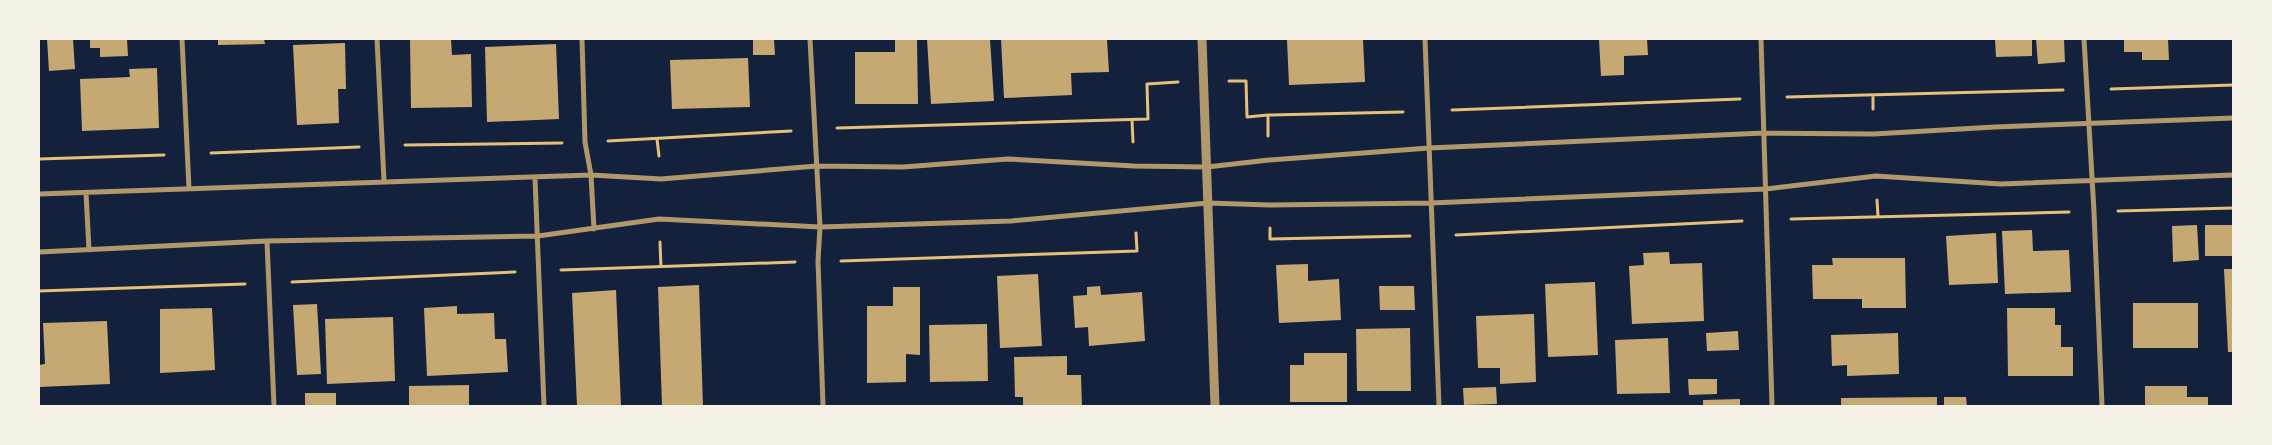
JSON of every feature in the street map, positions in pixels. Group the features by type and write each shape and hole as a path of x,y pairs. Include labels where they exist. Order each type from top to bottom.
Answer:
{"street":[{"path":"182,39 189,190"},
{"path":"377,39 384,181"},
{"path":"582,39 585,142 591,175 594,228"},
{"path":"810,39 820,227 818,261 823,406"},
{"path":"1202,39 1216,406"},
{"path":"1425,39 1440,406"},
{"path":"1761,39 1772,406"},
{"path":"2084,39 2102,406"},
{"path":"39,194 591,175 661,179 817,166 903,167 1008,159 1134,166 1207,167 1268,160 1429,148 1764,133 1874,134 1994,126 2233,118"},
{"path":"39,252 267,241 538,236 659,219 820,227 1012,221 1208,203 1270,205 1431,204 1766,189 1876,176 2001,184 2233,175"},
{"path":"535,178 544,406"},
{"path":"86,193 89,250"},
{"path":"267,241 274,406"}],"path":[{"path":"39,159 382,146 585,142 814,129 1148,119 1147,84 1203,80 1246,81 1247,117"},
{"path":"39,291 538,271 1136,251"}],"building":[{"path":"47,39 73,39 75,69 49,71"},
{"path":"90,39 127,39 128,56 100,57 100,48 90,48"},
{"path":"218,39 264,39 265,44 218,45"},
{"path":"410,39 451,39 452,55 471,54 472,107 411,108"},
{"path":"753,39 774,39 775,55 753,55"},
{"path":"895,39 917,39 918,104 855,104 855,52 895,52"},
{"path":"927,39 990,39 994,101 931,104"},
{"path":"1001,39 1107,39 1109,72 1071,73 1072,95 1004,98"},
{"path":"1363,39 1365,82 1289,85 1287,40"},
{"path":"1599,39 1647,39 1648,55 1624,56 1624,75 1601,76"},
{"path":"1995,39 2032,39 2032,56 1996,57"},
{"path":"2036,39 2064,39 2065,62 2038,64"},
{"path":"2124,39 2168,39 2169,60 2142,60 2142,52 2124,52"},
{"path":"345,43 346,89 338,89 339,123 297,125 293,45"},
{"path":"556,44 559,119 487,122 485,47"},
{"path":"748,58 750,107 672,109 670,60"},
{"path":"157,68 159,128 82,131 80,79 130,77 129,69"},
{"path":"2197,225 2199,260 2173,262 2172,226"},
{"path":"2205,225 2233,225 2233,256 2205,256"},
{"path":"2032,230 2033,251 2069,250 2071,292 2005,294 2002,231"},
{"path":"1996,233 1998,283 1949,285 1946,236"},
{"path":"1669,252 1670,264 1702,263 1704,321 1632,324 1629,266 1644,265 1643,253"},
{"path":"1832,258 1905,258 1906,308 1862,308 1862,299 1813,299 1812,265 1833,265"},
{"path":"1308,264 1308,281 1339,279 1341,320 1279,323 1276,265"},
{"path":"2224,269 2233,269 2233,352 2228,352"},
{"path":"1038,274 1042,346 1000,348 997,276"},
{"path":"1595,282 1598,355 1548,357 1545,284"},
{"path":"699,285 703,406 662,406 658,287"},
{"path":"1100,286 1101,295 1142,292 1145,341 1089,346 1088,327 1075,328 1073,296 1087,295 1087,287"},
{"path":"1379,286 1414,286 1415,310 1380,310"},
{"path":"893,287 920,287 920,355 906,354 906,382 867,383 867,306 893,306"},
{"path":"616,290 621,406 577,406 572,293"},
{"path":"2133,303 2198,303 2198,348 2133,348"},
{"path":"317,304 321,374 297,375 293,305"},
{"path":"457,306 457,314 494,313 495,339 506,339 508,372 427,376 424,308"},
{"path":"212,308 215,370 160,373 160,309"},
{"path":"2007,308 2055,308 2055,325 2061,325 2061,347 2073,347 2073,376 2008,376"},
{"path":"1534,314 1536,382 1500,384 1500,368 1478,368 1476,316"},
{"path":"393,317 395,381 327,384 325,319"},
{"path":"107,321 110,384 39,387 39,365 45,364 43,323"},
{"path":"987,324 988,381 930,382 929,325"},
{"path":"1410,328 1411,391 1357,391 1356,329"},
{"path":"1738,331 1739,350 1707,351 1706,333"},
{"path":"1898,333 1899,374 1847,376 1847,365 1832,366 1831,335"},
{"path":"1668,338 1670,393 1617,394 1615,340"},
{"path":"1304,353 1347,353 1347,402 1290,402 1290,365 1304,365"},
{"path":"1067,356 1067,375 1081,375 1082,406 1023,406 1023,397 1015,397 1014,357"},
{"path":"1688,379 1717,379 1717,394 1689,395"},
{"path":"469,385 469,406 409,406 409,386"},
{"path":"2145,386 2187,386 2187,397 2208,397 2208,406 2145,406"},
{"path":"1496,387 1497,404 1464,405 1463,388"},
{"path":"305,393 336,393 336,406 305,406"},
{"path":"1937,397 1937,406 1841,406 1841,398"},
{"path":"1944,397 1966,397 1967,406 1944,406"},
{"path":"1740,399 1740,406 1703,406 1703,400"}]}
